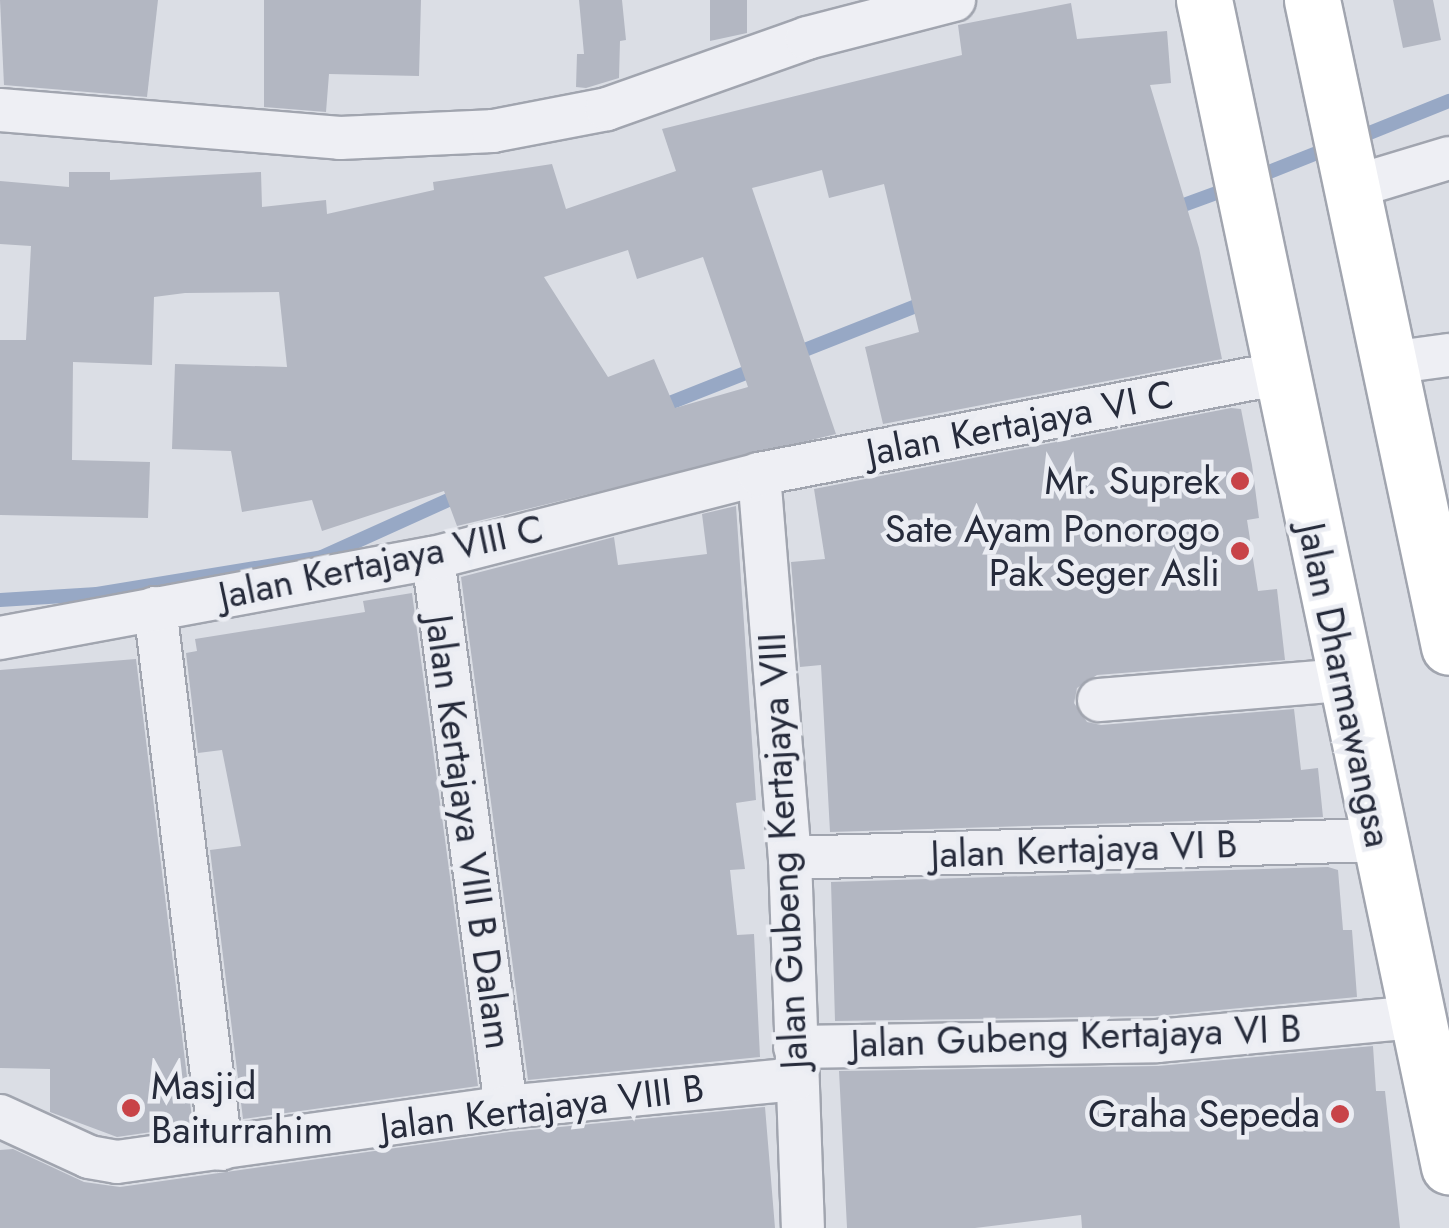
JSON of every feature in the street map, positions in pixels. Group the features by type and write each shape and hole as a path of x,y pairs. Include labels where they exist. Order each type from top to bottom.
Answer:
{"main road":[{"name":"Jalan Dharmawangsa","path":"1204,0 1377,840 1449,1166"},
{"path":"1312,0 1390,363 1441,566 1449,647"}],"street":[{"path":"0,110 340,138 492,131 608,110 808,38 954,0"},
{"path":"1346,158 1449,158"},
{"path":"1390,363 1449,354"},
{"name":"Jalan Kertajaya VI C","path":"759,474 1281,373"},
{"name":"Jalan Kertajaya VIII C","path":"0,638 433,558 759,474"},
{"name":"Jalan Gubeng Kertajaya VIII","path":"759,474 790,858 802,1228"},
{"name":"Jalan Kertajaya VIII B Dalam","path":"433,558 506,1106"},
{"path":"155,608 221,1149"},
{"path":"1099,700 1344,680"},
{"name":"Jalan Kertajaya VI B","path":"790,858 1377,840"},
{"name":"Jalan Gubeng Kertajaya VI B","path":"795,1063 1157,1041 1416,1018"},
{"name":"Jalan Kertajaya VIII B","path":"0,1116 102,1162 221,1149 795,1063"}],"building":[{"path":"0,0 158,0 147,97 4,85"},
{"path":"264,0 421,0 419,76 329,74 326,112 264,107"},
{"path":"579,0 622,0 626,40 620,41 619,78 586,88 576,87 577,54 584,54"},
{"path":"710,0 747,0 747,33 710,41"},
{"path":"1393,0 1433,0 1441,40 1403,48"},
{"path":"1071,3 1077,39 1167,31 1171,83 1150,85 1199,248 1222,359 883,424 865,347 919,332 884,184 829,198 822,170 752,188 836,434 457,526 444,491 322,531 312,500 242,512 231,451 172,449 175,364 287,367 279,292 185,293 154,297 152,365 73,362 72,460 150,462 148,518 0,515 0,340 26,340 31,246 0,244 0,181 69,187 69,172 110,172 110,180 261,172 262,207 326,200 327,214 434,190 433,182 552,164 566,209 676,171 662,129 962,55 958,25","holes":["628,250 637,279 703,257 748,387 675,408 654,359 608,377 544,277"]},
{"path":"1241,409 1252,465 1259,518 1247,520 1258,591 1277,589 1285,660 1097,675 1077,688 1074,703 1087,722 1101,725 1294,709 1301,770 1318,768 1323,817 830,832 821,665 800,667 791,562 825,559 814,489"},
{"path":"736,506 756,800 736,803 745,869 730,870 737,935 754,934 760,1057 528,1080 461,577 614,537 618,565 707,554 702,514"},
{"path":"412,593 478,1086 243,1119 210,850 241,846 222,750 198,753 186,653 197,651 195,639 365,612 363,601"},
{"path":"136,659 193,1126 117,1137 50,1112 50,1069 0,1068 0,670"},
{"path":"1328,867 1338,870 1343,930 1352,930 1357,997 1156,1016 835,1021 831,882"},
{"path":"1373,1046 1376,1091 1385,1091 1400,1228 1082,1228 1081,1215 975,1228 847,1228 839,1071 1158,1066"},
{"path":"765,1107 775,1228 0,1228 0,1150 13,1149 84,1182 120,1187 509,1132"}],"waterway":[{"path":"1352,140 1449,101"},
{"path":"1254,178 1332,147"},
{"path":"1170,210 1230,188"},
{"path":"792,355 931,300"},
{"path":"657,408 758,368"},
{"path":"0,600 97,594 322,557 464,493"}],"place":[{"name":"Mr. Suprek","path":"1240,481"},
{"name":"Sate Ayam Ponorogo Pak Seger Asli","path":"1240,551"},
{"name":"Masjid Baiturrahim","path":"131,1108"},
{"name":"Graha Sepeda","path":"1340,1114"}]}
